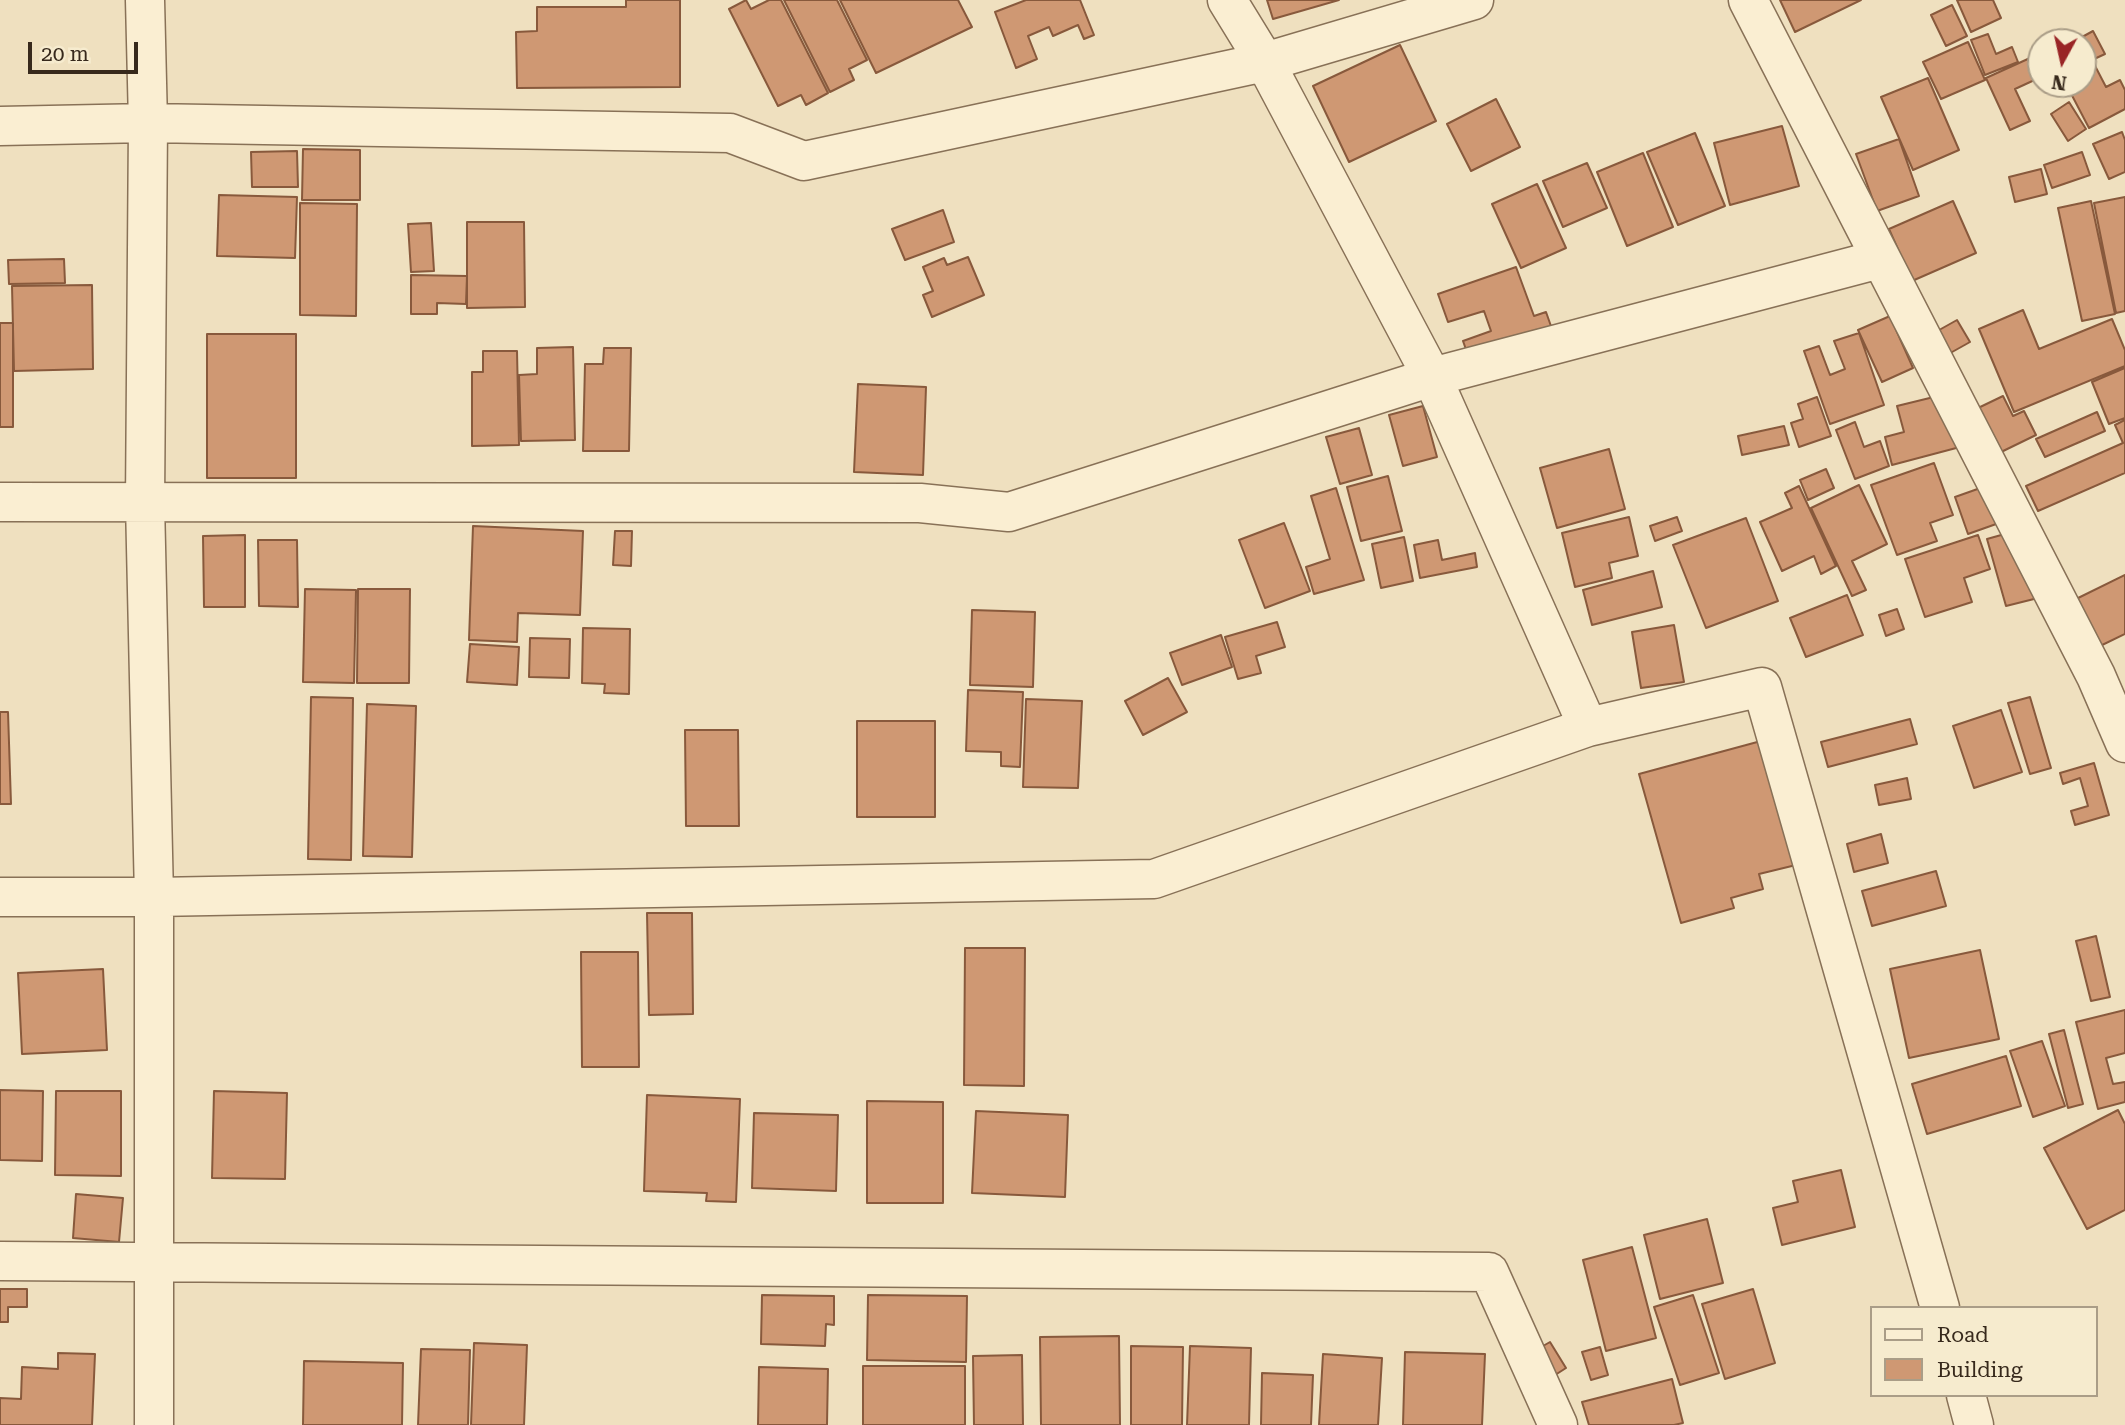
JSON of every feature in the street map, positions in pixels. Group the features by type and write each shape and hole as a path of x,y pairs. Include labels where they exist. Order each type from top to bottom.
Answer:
{"street":[{"path":"145,0 148,123 145,503 154,897 153,1425"},
{"path":"1227,0 1265,62 1432,377 1588,727"},
{"path":"0,126 148,123 730,133 804,161 1265,62 1474,0"},
{"path":"1748,0 2096,676 2125,743"},
{"path":"0,502 920,503 1009,512 1432,377 1880,259"},
{"path":"0,897 154,897 1154,880 1588,727 1762,687 1939,1306"},
{"path":"0,1261 1489,1272 1558,1425"},
{"path":"1967,1397 1974,1425"}],"building":[{"path":"626,0 680,0 680,87 517,88 516,32 537,31 537,7 626,7"},
{"path":"746,0 751,9 769,0 781,0 828,93 806,105 801,95 778,106 729,9"},
{"path":"784,0 837,0 867,60 849,69 854,80 830,92"},
{"path":"840,0 958,0 972,27 876,73"},
{"path":"1026,0 1080,0 1094,35 1084,39 1078,25 1053,36 1049,27 1028,36 1037,59 1016,68 995,12"},
{"path":"1267,0 1339,0 1273,19"},
{"path":"1780,0 1861,0 1795,32"},
{"path":"1957,0 1993,0 2001,18 1971,32"},
{"path":"1952,5 1967,36 1946,46 1931,15"},
{"path":"1988,34 1996,54 2012,47 2018,62 1985,75 1971,40"},
{"path":"2097,39 2105,54 2097,58"},
{"path":"1968,42 1985,80 1941,99 1923,62"},
{"path":"1400,45 1436,121 1349,162 1313,86"},
{"path":"2027,59 2027,83 2015,89 2030,121 2010,130 1986,78"},
{"path":"2097,70 2106,87 2120,80 2125,90 2125,109 2089,128 2073,98 2097,98"},
{"path":"1928,78 1959,150 1913,170 1881,97"},
{"path":"1496,99 1520,147 1471,171 1447,124"},
{"path":"2069,102 2086,129 2068,141 2051,114"},
{"path":"1782,126 1799,186 1730,205 1714,143"},
{"path":"2122,132 2125,140 2125,172 2109,179 2093,144"},
{"path":"1695,133 1725,206 1678,225 1647,152"},
{"path":"1899,139 1919,196 1877,211 1856,154"},
{"path":"303,149 360,150 360,200 302,200"},
{"path":"297,151 298,187 252,187 251,152"},
{"path":"2082,152 2090,175 2052,188 2044,165"},
{"path":"1643,153 1673,227 1627,246 1597,172"},
{"path":"1587,163 1607,208 1563,227 1543,181"},
{"path":"2041,169 2047,194 2015,202 2009,177"},
{"path":"1537,184 1566,248 1521,268 1492,204"},
{"path":"219,195 297,197 295,258 217,256"},
{"path":"2125,197 2125,311 2116,313 2094,203"},
{"path":"1953,201 1976,253 1912,281 1889,229"},
{"path":"2091,201 2115,314 2082,321 2058,208"},
{"path":"300,203 357,204 356,316 300,315"},
{"path":"943,210 954,242 905,260 892,229"},
{"path":"467,222 524,222 525,307 467,308"},
{"path":"431,223 434,271 411,272 408,224"},
{"path":"968,257 984,295 932,317 923,295 933,291 923,267 944,258 947,265"},
{"path":"64,259 65,283 9,284 8,260"},
{"path":"1516,267 1534,316 1546,312 1552,329 1469,358 1463,341 1491,331 1484,311 1448,322 1438,294"},
{"path":"411,275 467,276 466,304 437,303 437,314 411,314"},
{"path":"92,285 93,369 14,371 12,286"},
{"path":"2023,310 2039,349 2112,319 2125,350 2125,366 2014,412 1979,329"},
{"path":"1890,316 1913,368 1882,382 1858,330"},
{"path":"1957,320 1970,342 1945,356 1932,334"},
{"path":"0,323 13,323 13,427 0,427"},
{"path":"1859,333 1884,405 1830,424 1804,351 1819,346 1830,375 1845,369 1834,341"},
{"path":"207,334 296,334 296,478 207,478"},
{"path":"573,347 575,440 521,441 519,375 537,374 537,348"},
{"path":"604,348 631,348 629,451 583,451 585,364 603,364"},
{"path":"483,351 517,351 519,445 472,446 472,372 483,372"},
{"path":"2125,368 2125,418 2109,424 2092,382"},
{"path":"858,384 926,387 923,475 854,472"},
{"path":"1946,394 1960,447 1892,465 1885,437 1904,432 1897,406"},
{"path":"2003,396 2013,416 2024,411 2036,435 1997,454 1976,409"},
{"path":"1817,397 1831,436 1799,447 1791,423 1803,419 1798,404"},
{"path":"1423,406 1437,457 1403,466 1389,415"},
{"path":"2097,412 2105,431 2045,457 2036,439"},
{"path":"2125,420 2125,473 2038,511 2026,486 2123,443 2115,425"},
{"path":"1855,422 1864,447 1880,441 1889,466 1855,479 1836,430"},
{"path":"1784,426 1789,445 1742,455 1738,436"},
{"path":"1359,428 1372,475 1340,484 1326,437"},
{"path":"1609,449 1625,509 1557,528 1540,468"},
{"path":"1934,463 1953,515 1930,523 1937,541 1897,555 1871,485"},
{"path":"1826,469 1834,488 1808,500 1800,480"},
{"path":"1388,476 1402,531 1361,541 1347,487"},
{"path":"1859,485 1887,544 1852,561 1866,590 1852,596 1811,508"},
{"path":"1799,486 1836,566 1821,574 1814,556 1782,571 1760,522 1792,508 1785,493"},
{"path":"1986,486 1999,523 1968,534 1955,497"},
{"path":"1336,488 1364,580 1314,594 1306,567 1330,559 1311,496"},
{"path":"1629,517 1638,556 1609,563 1612,578 1575,587 1562,533"},
{"path":"1677,517 1682,531 1655,541 1650,526"},
{"path":"1746,518 1778,601 1706,628 1673,545"},
{"path":"1284,523 1310,591 1265,608 1239,540"},
{"path":"473,526 583,531 580,615 518,613 517,642 469,640"},
{"path":"2019,530 2038,598 2006,606 1987,539"},
{"path":"615,531 632,531 631,566 613,565"},
{"path":"245,535 245,607 204,607 203,536"},
{"path":"1978,535 1990,569 1964,578 1972,602 1925,617 1905,559"},
{"path":"1404,537 1413,581 1381,588 1372,544"},
{"path":"258,540 297,540 298,607 259,606"},
{"path":"1438,540 1442,560 1475,553 1477,567 1420,578 1414,545"},
{"path":"1653,571 1662,607 1592,625 1583,590"},
{"path":"2125,575 2125,634 2098,647 2074,600"},
{"path":"305,589 356,590 354,683 303,682"},
{"path":"358,589 410,589 409,683 357,683"},
{"path":"1847,595 1863,635 1806,657 1790,618"},
{"path":"1897,609 1904,629 1886,636 1879,615"},
{"path":"972,610 1035,612 1033,687 970,685"},
{"path":"1277,622 1285,647 1256,656 1261,673 1238,679 1225,637"},
{"path":"1674,625 1684,682 1641,688 1632,632"},
{"path":"583,628 630,629 629,694 604,693 605,684 582,683"},
{"path":"1221,635 1232,667 1182,685 1170,653"},
{"path":"530,638 570,639 569,678 529,677"},
{"path":"470,644 519,647 517,685 467,682"},
{"path":"1168,678 1187,712 1143,735 1125,701"},
{"path":"968,690 1023,692 1020,767 1001,766 1001,752 966,751"},
{"path":"311,697 353,698 351,860 308,859"},
{"path":"2030,697 2051,768 2030,774 2008,703"},
{"path":"1026,699 1082,701 1078,788 1023,787"},
{"path":"367,704 416,706 412,857 363,856"},
{"path":"2001,710 2022,772 1974,788 1953,726"},
{"path":"0,712 8,712 11,804 0,804"},
{"path":"1910,719 1917,744 1828,767 1821,742"},
{"path":"857,721 935,721 935,817 857,817"},
{"path":"685,730 738,730 739,826 686,826"},
{"path":"1761,741 1796,865 1759,874 1763,889 1731,898 1734,908 1681,923 1639,774"},
{"path":"2094,763 2109,815 2075,825 2071,811 2088,806 2080,778 2063,784 2060,773"},
{"path":"1907,778 1911,799 1879,805 1875,785"},
{"path":"1881,834 1888,863 1854,872 1847,844"},
{"path":"1936,871 1946,906 1872,926 1862,891"},
{"path":"647,913 692,913 693,1014 649,1015"},
{"path":"2096,936 2110,997 2091,1001 2076,941"},
{"path":"965,948 1025,948 1024,1086 964,1085"},
{"path":"1980,950 1999,1039 1909,1058 1890,969"},
{"path":"581,952 638,952 639,1067 582,1067"},
{"path":"103,969 107,1050 22,1054 18,973"},
{"path":"2125,1010 2125,1053 2106,1058 2113,1084 2125,1082 2125,1102 2098,1109 2076,1022"},
{"path":"2064,1030 2083,1104 2068,1108 2049,1034"},
{"path":"2042,1041 2065,1106 2033,1117 2010,1051"},
{"path":"2006,1056 2021,1106 1927,1134 1912,1084"},
{"path":"0,1090 43,1091 42,1161 0,1160"},
{"path":"56,1091 121,1091 121,1176 55,1175"},
{"path":"214,1091 287,1093 285,1179 212,1178"},
{"path":"647,1095 740,1099 736,1202 706,1201 707,1193 644,1191"},
{"path":"867,1101 943,1102 943,1203 867,1203"},
{"path":"2118,1110 2125,1124 2125,1210 2087,1229 2044,1148"},
{"path":"976,1111 1068,1115 1065,1197 972,1193"},
{"path":"754,1113 838,1115 836,1191 752,1188"},
{"path":"1841,1170 1855,1227 1782,1245 1773,1208 1798,1202 1793,1181"},
{"path":"76,1194 123,1198 119,1242 73,1238"},
{"path":"1707,1219 1723,1283 1660,1299 1644,1235"},
{"path":"1632,1247 1656,1338 1606,1351 1583,1260"},
{"path":"0,1289 27,1289 27,1307 8,1307 8,1322 0,1322"},
{"path":"1753,1289 1775,1363 1725,1379 1702,1304"},
{"path":"762,1295 834,1296 834,1325 826,1324 825,1346 761,1344"},
{"path":"868,1295 967,1296 966,1362 867,1360"},
{"path":"1693,1295 1719,1373 1680,1385 1654,1307"},
{"path":"1119,1336 1120,1425 1041,1425 1040,1337"},
{"path":"1550,1342 1566,1368 1552,1377 1536,1350"},
{"path":"474,1343 527,1345 524,1425 471,1425"},
{"path":"1131,1346 1183,1347 1182,1425 1131,1425"},
{"path":"1190,1346 1251,1348 1249,1425 1187,1425"},
{"path":"1600,1347 1608,1375 1591,1380 1582,1352"},
{"path":"421,1349 470,1350 468,1425 418,1425"},
{"path":"1405,1352 1485,1354 1482,1425 1403,1425"},
{"path":"58,1353 95,1354 92,1425 0,1425 0,1398 21,1399 22,1367 58,1369"},
{"path":"1323,1354 1382,1358 1378,1425 1319,1425"},
{"path":"1022,1355 1023,1425 974,1425 973,1356"},
{"path":"304,1361 403,1363 402,1425 303,1425"},
{"path":"863,1366 965,1366 965,1425 863,1425"},
{"path":"759,1367 828,1369 827,1425 758,1425"},
{"path":"1262,1373 1313,1375 1311,1425 1261,1425"},
{"path":"1672,1379 1683,1423 1589,1425 1582,1402"}]}
